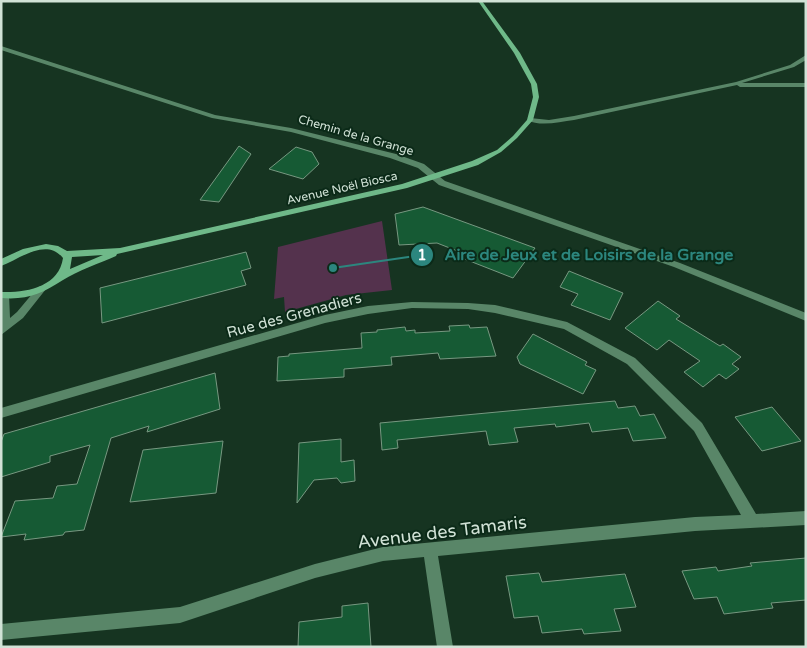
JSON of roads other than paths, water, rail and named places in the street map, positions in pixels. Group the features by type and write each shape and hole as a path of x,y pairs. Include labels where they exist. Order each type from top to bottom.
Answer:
{"main road":[{"name":"Avenue Noël Biosca","path":"120,251 404,186 474,163 499,151 530,120 536,96 534,84 516,53 480,1"},
{"path":"1,263 13,255 38,248 50,247 66,254 120,251"},
{"path":"3,295 28,294 120,251"},
{"path":"59,278 68,263 66,254"}],"street":[{"name":"Chemin de la Grange","path":"1,48 214,117 291,130 392,156 421,166 442,182 677,265 806,316"},
{"path":"530,120 549,122 574,118 737,84 792,66 806,58"},
{"path":"737,84 751,86 806,85"},
{"path":"1,331 20,315 41,289"},
{"path":"1,323 4,318 3,295"},
{"name":"Rue des Grenadiers","path":"1,413 325,319 368,310 412,305 496,309 567,326 631,361 698,427 751,519"},
{"name":"Avenue des Tamaris","path":"1,632 180,615 315,571 383,554 431,551 471,545 751,519 806,518"},
{"path":"431,551 445,647"}],"place":[{"name":"Aire de Jeux et de Loisirs de la Grange","path":"333,268"}]}
